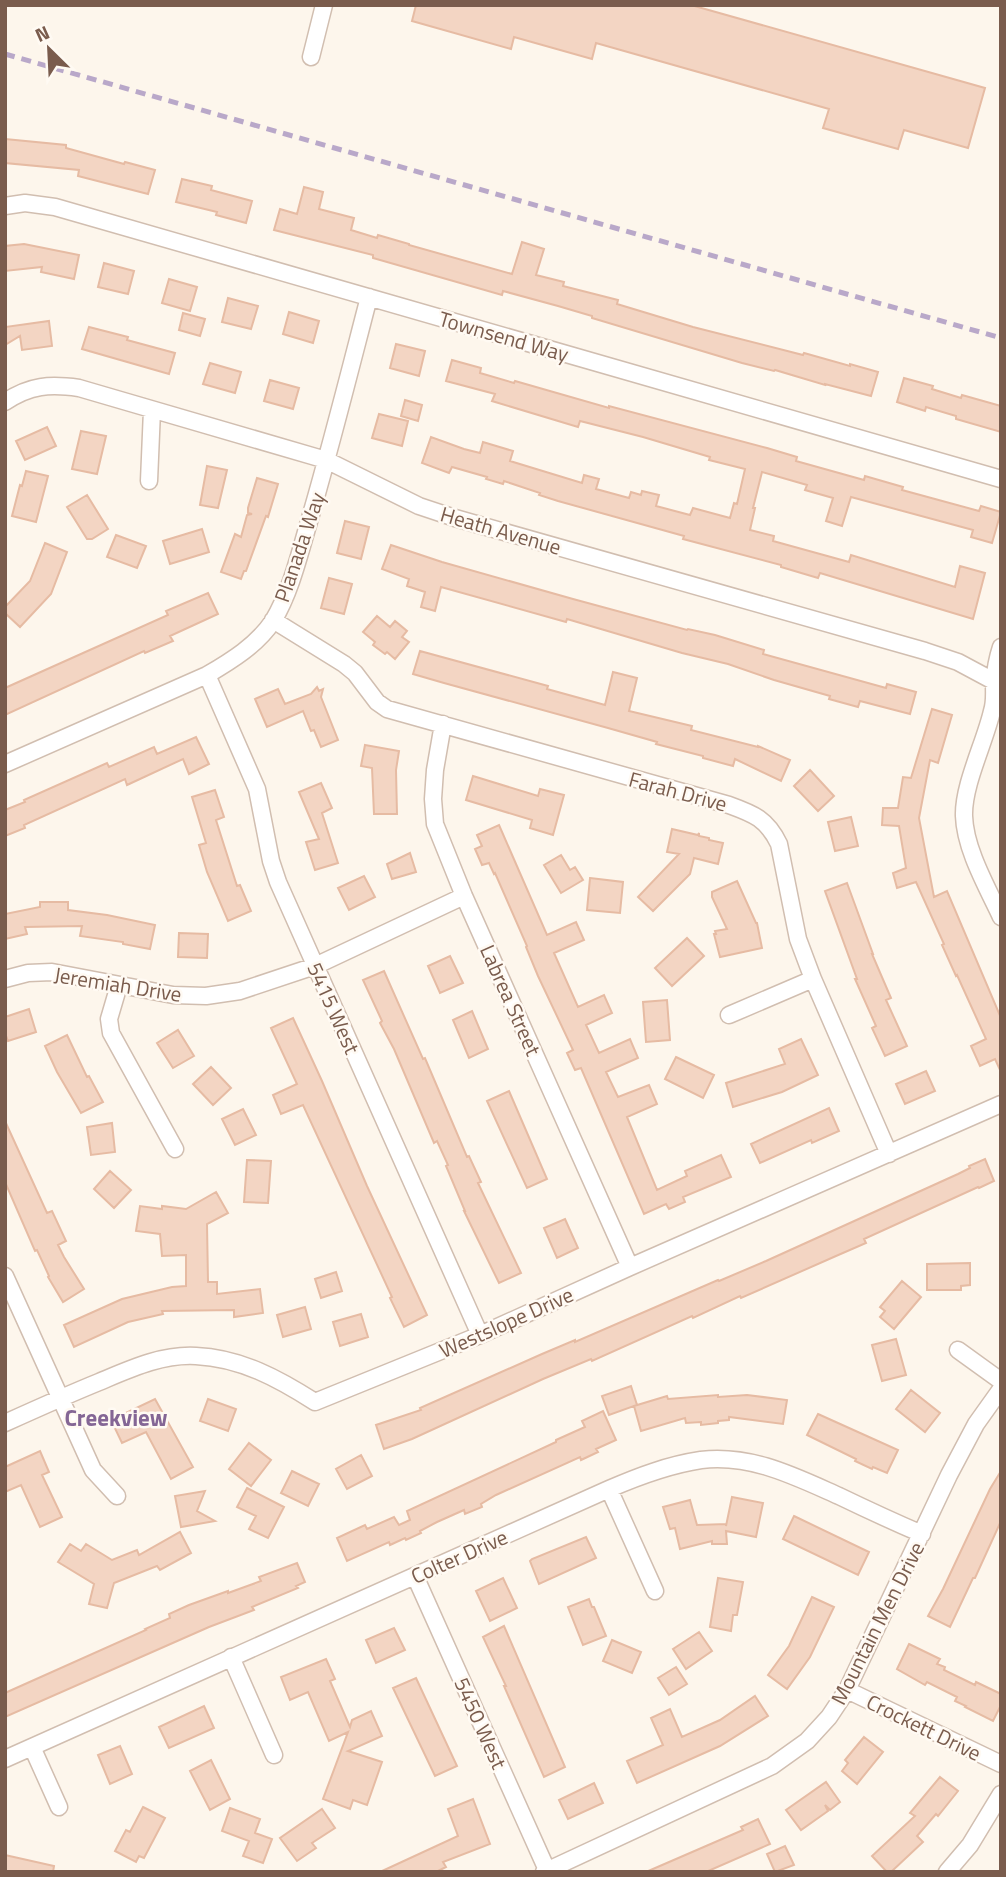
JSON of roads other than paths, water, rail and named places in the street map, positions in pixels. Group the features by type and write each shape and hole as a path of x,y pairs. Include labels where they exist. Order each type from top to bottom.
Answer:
{"street":[{"path":"311,57 324,5"},
{"name":"Townsend Way","path":"5,206 25,203 55,207 1001,479"},
{"name":"Planada Way","path":"5,764 207,675 230,662 257,639 273,620 292,579 369,298"},
{"name":"Heath Avenue","path":"5,402 20,392 43,387 79,388 326,460 431,510 925,651 958,662 998,683"},
{"path":"149,481 152,410"},
{"name":"Farah Drive","path":"273,620 344,664 355,673 377,702 387,709 730,805 761,818 772,829 779,844 798,939 813,979 889,1154"},
{"path":"1001,647 993,708 966,795 964,814 966,833 1001,917"},
{"name":"5415 West","path":"207,675 251,771 278,882 480,1335"},
{"name":"Labrea Street","path":"443,724 435,770 435,824 464,896 630,1267"},
{"name":"Jeremiah Drive","path":"5,979 28,973 52,972 173,995 206,996 240,992 315,966 464,896"},
{"path":"729,1016 813,979"},
{"path":"119,985 109,1019 111,1033 175,1149"},
{"name":"Westslope Drive","path":"5,1423 161,1358 197,1356 242,1364 281,1380 315,1402 480,1335 1001,1104"},
{"path":"5,1276 93,1470 117,1496"},
{"path":"958,1349 1001,1381"},
{"name":"Mountain Men Drive","path":"545,1871 772,1766 807,1741 829,1717 847,1690 949,1475 976,1424 1001,1389"},
{"name":"Colter Drive","path":"5,1759 609,1489 646,1473 676,1465 703,1460 736,1460 761,1464 787,1472 922,1534"},
{"path":"609,1489 655,1591"},
{"name":"5450 West","path":"415,1576 545,1871"},
{"path":"231,1657 274,1755"},
{"name":"Crockett Drive","path":"847,1690 1001,1764"},
{"path":"32,1747 59,1807"},
{"path":"947,1872 970,1845 1001,1794"}],"railway":[{"path":"5,54 1001,338"}],"district":[{"name":"Creekview","path":"116,1417"}]}
